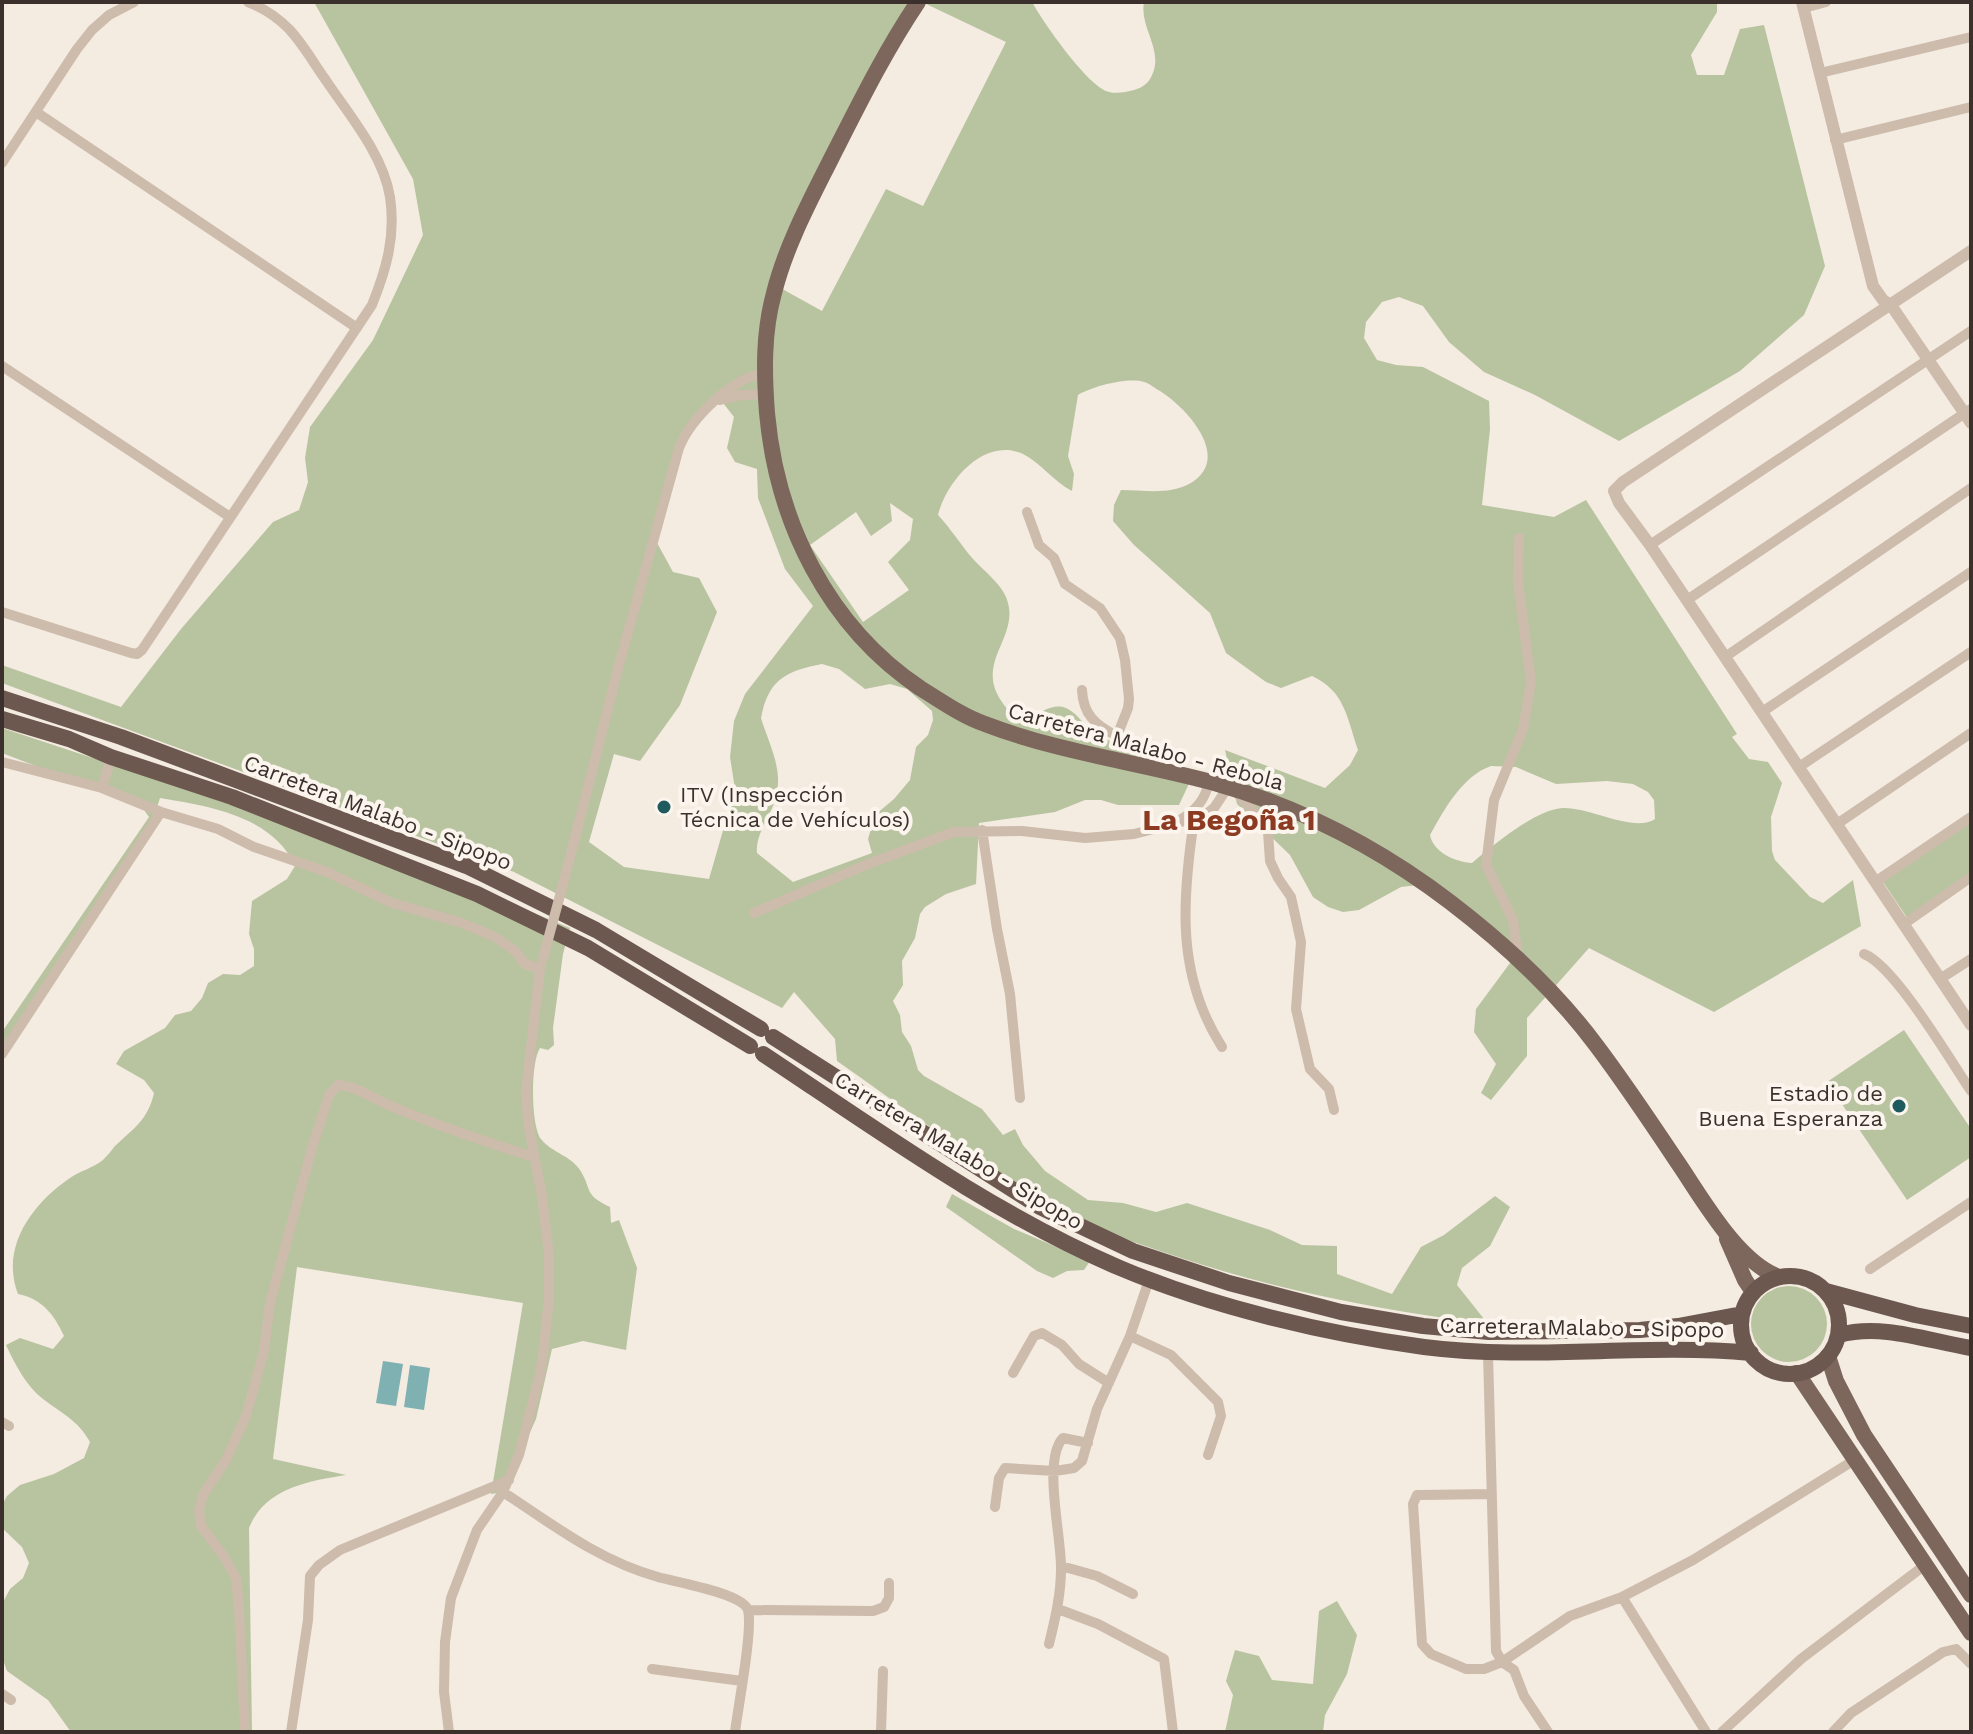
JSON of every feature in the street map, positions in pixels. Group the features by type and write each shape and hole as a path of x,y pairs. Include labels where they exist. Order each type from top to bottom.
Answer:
{"highway":[{"name":"Carretera Malabo - Sipopo","path":"2,698 121,737 469,867 596,930 767,1033 1040,1207 1133,1251 1229,1283 1341,1312 1423,1326 1489,1332 1640,1330 1742,1314"},
{"name":"Carretera Malabo - Sipopo","path":"2,719 69,739 111,757 232,797 477,894 588,948 756,1050 884,1135 1031,1226 1149,1280 1334,1332 1424,1347 1488,1353 1585,1353 1640,1349 1751,1353"},
{"path":"1826,1291 1836,1307 1839,1335 1828,1356 1814,1368 1797,1373 1771,1370 1751,1353 1742,1334 1742,1314 1753,1292 1779,1277 1804,1278 1826,1291 1915,1315 1971,1326"},
{"path":"1839,1335 1860,1330 1880,1331 1971,1348"}],"main road":[{"name":"Carretera Malabo - Rebola","path":"918,2 870,81 785,257 771,308 763,374 770,448 782,498 804,553 835,606 892,669 981,723 1036,741 1231,788 1293,810 1349,835 1427,884 1518,958 1556,996 1595,1044 1722,1226 1759,1266 1779,1277"},
{"name":"Carretera Malabo - Rebola","path":"1722,1226 1753,1292"},
{"path":"1828,1356 1840,1391 1864,1435 1971,1595"},
{"path":"1797,1373 1971,1633"}],"street":[{"path":"2,163 92,30 109,15 134,2"},
{"path":"2,612 137,654 146,645 377,294 391,246 389,195 368,143 302,46 275,17 248,2"},
{"path":"1687,600 1969,415 1891,305 1873,286 1803,5 1826,2"},
{"path":"1820,73 1971,37"},
{"path":"1835,140 1971,107"},
{"path":"36,112 357,328"},
{"path":"1971,251 1806,358 1618,485 1614,491 1971,1025"},
{"path":"1650,545 1971,331"},
{"path":"2,366 230,517"},
{"path":"449,1732 444,1692 447,1618 451,1598 477,1530 503,1492 527,1435 540,1375 549,1298 546,1226 526,1091 541,964 679,448 691,425 733,384 743,378 763,374"},
{"path":"719,400 765,394"},
{"path":"1725,657 1971,488"},
{"path":"1027,512 1039,545 1054,558 1065,584 1100,608 1120,638 1129,699 1117,736"},
{"path":"1518,958 1513,920 1486,865 1494,800 1523,729 1531,682 1518,582 1519,538"},
{"path":"1762,712 1971,572"},
{"path":"1799,767 1971,652"},
{"path":"1082,690 1087,714 1100,727 1142,748 1146,753 1147,769"},
{"path":"1837,824 1971,733"},
{"path":"102,788 111,757"},
{"path":"2,762 102,788 161,812 218,829 254,847 327,872 392,903 475,928 506,944 525,964 541,964"},
{"path":"1175,823 1196,809 1206,794 1209,782"},
{"path":"754,913 868,864 954,832 1022,831 1085,838 1134,834 1194,820 1210,812 1231,788 1263,822 1268,832 1270,861 1291,897 1301,942 1296,1009 1310,1069 1329,1089 1334,1110"},
{"path":"2,1054 161,812"},
{"path":"1875,882 1971,817"},
{"path":"1194,820 1184,909 1185,942 1201,1010 1222,1047"},
{"path":"982,830 1010,994 1020,1098"},
{"path":"1904,924 1971,877"},
{"path":"1864,954 1893,976 1971,1091"},
{"path":"1940,979 1971,959"},
{"path":"245,1732 236,1578 201,1526 199,1510 203,1495 226,1460 246,1416 264,1351 270,1303 329,1095 338,1085 347,1086 468,1137 534,1157"},
{"path":"1870,1269 1971,1202"},
{"path":"995,1507 999,1478 1005,1468 1055,1471 1078,1465 1149,1280"},
{"path":"1013,1373 1034,1336 1042,1333 1062,1345 1090,1373 1109,1383"},
{"path":"1130,1336 1171,1355 1218,1402 1221,1416 1208,1455"},
{"path":"1488,1353 1496,1651 1502,1662 1514,1670 1524,1696 1548,1732"},
{"path":"1049,1644 1058,1609 1061,1566 1055,1512 1055,1471 1061,1440 1068,1438 1088,1443"},
{"path":"1491,1494 1421,1495 1414,1499 1422,1644 1426,1650 1473,1670 1502,1662 1570,1616 1622,1597 1693,1560 1856,1459"},
{"path":"291,1732 308,1620 310,1576 319,1565 340,1550 509,1480"},
{"path":"503,1492 584,1545 623,1566 742,1602 748,1610 735,1732"},
{"path":"1722,1732 1801,1659 1925,1565"},
{"path":"1061,1566 1097,1576 1133,1594"},
{"path":"748,1610 873,1611 884,1607 889,1598 889,1583"},
{"path":"1622,1597 1706,1732"},
{"path":"1058,1609 1098,1624 1164,1659 1173,1732"},
{"path":"1833,1732 1851,1713 1943,1652 1956,1649 1971,1664"},
{"path":"652,1669 742,1681"},
{"path":"881,1732 883,1671"}],"green space":[{"path":"314,2 919,2 775,285 822,311 886,189 923,206 1006,42 922,2 1032,2 1078,67 1100,88 1115,93 1140,88 1147,83 1155,66 1143,11 1144,2 1717,2 1717,12 1691,55 1697,75 1724,75 1740,29 1764,25 1825,266 1804,315 1740,371 1619,441 1535,395 1484,372 1449,342 1423,306 1399,297 1382,302 1366,322 1364,338 1377,360 1423,367 1489,401 1490,429 1482,505 1554,517 1586,500 1737,734 1732,737 1749,759 1768,762 1782,783 1771,817 1775,860 1810,897 1823,903 1853,880 1861,926 1714,1012 1589,948 1527,1018 1527,1056 1491,1100 1481,1093 1496,1064 1474,1032 1476,1009 1513,959 1418,885 1401,887 1359,910 1343,912 1328,907 1313,897 1290,855 1237,804 1225,750 1325,788 1350,765 1358,750 1347,716 1332,689 1312,676 1281,688 1266,682 1226,653 1210,613 1134,545 1113,521 1114,505 1121,490 1173,490 1189,484 1202,474 1207,461 1207,448 1193,421 1171,399 1148,384 1137,381 1111,383 1078,395 1068,456 1074,474 1072,491 1023,454 1008,450 994,451 969,465 958,476 938,515 1006,597 1009,613 1007,628 993,671 994,687 1003,704 1022,723 1052,707 1067,708 1091,733 1193,775 1179,805 1118,805 1085,800 1055,812 979,823 976,884 946,894 925,907 920,914 915,938 902,961 903,985 893,1001 900,1015 902,1032 911,1046 918,1070 924,1076 982,1109 1003,1135 1015,1129 1023,1145 1045,1171 1088,1200 1123,1203 1156,1212 1187,1203 1270,1230 1302,1245 1337,1246 1337,1274 1392,1294 1421,1247 1444,1235 1495,1196 1510,1207 1490,1246 1462,1268 1457,1285 1488,1324 1289,1289 1135,1243 1099,1229 1045,1201 984,1163 837,1061 835,1039 794,992 782,1008 514,872 2,683 2,665 121,707 181,629 273,522 299,510 308,482 305,458 310,427 373,340 423,235 413,179","holes":["720,399 734,417 727,448 735,462 757,469 758,498 785,569 813,606 745,694 734,721 730,757 735,789 709,879 624,867 589,842 614,754 640,761 680,705 717,612 699,578 673,572 656,541 680,445","890,503 913,519 910,540 888,562 909,590 863,622 810,545 856,512 871,536 892,521","822,664 839,669 865,689 890,684 907,689 932,711 933,720 928,735 916,747 910,780 875,815 868,839 872,853 793,882 757,853 757,845 775,800 778,782 776,763 761,718 764,705 774,686 799,670","1491,766 1516,767 1556,784 1607,781 1633,784 1648,792 1654,800 1655,819 1636,823 1574,809 1552,810 1515,830 1472,863 1459,861 1440,851 1430,835 1455,795"]},
{"path":"2,728 423,867 570,928 563,954 553,1028 554,1045 548,1050 540,1048 535,1067 535,1122 541,1139 576,1165 592,1195 610,1207 611,1223 619,1220 637,1268 626,1350 583,1341 552,1349 536,1419 503,1492 491,1494 523,1303 297,1267 273,1459 346,1475 303,1484 277,1495 256,1514 249,1528 252,1732 71,1732 48,1700 7,1671 2,1657 2,1604 10,1589 23,1578 29,1563 22,1547 2,1528 2,1505 20,1485 54,1474 84,1458 90,1442 75,1422 31,1388 6,1345 20,1338 53,1349 64,1336 46,1309 18,1294 13,1260 23,1228 43,1200 70,1178 103,1160 148,1110 154,1093 144,1080 116,1064 124,1051 165,1028 175,1015 191,1011 202,998 208,983 223,974 240,975 254,966 254,949 249,934 252,901 287,879 295,866 285,849 255,825 218,810 160,798 147,838 2,1061 2,1032 149,817 142,807 2,753"},
{"path":"1971,822 1971,876 1908,919 1883,882"},
{"name":"Estadio de Buena Esperanza","path":"1904,1030 1971,1129 1971,1157 1907,1200 1827,1082"},
{"path":"952,1194 1014,1229 1090,1261 1084,1270 1067,1271 1053,1278 1037,1271 946,1207"},
{"path":"1789,1286 1803,1289 1816,1297 1824,1310 1827,1324 1824,1338 1816,1351 1803,1359 1789,1362 1775,1359 1762,1351 1754,1338 1751,1324 1754,1310 1762,1297 1775,1289"},
{"path":"1337,1601 1357,1635 1347,1674 1325,1715 1323,1732 1225,1732 1233,1695 1226,1681 1235,1650 1259,1656 1272,1680 1313,1684 1319,1611"}],"water":[{"path":"383,1361 403,1364 396,1406 376,1403"},
{"path":"410,1365 430,1368 424,1410 404,1407"}],"place":[{"name":"ITV (Inspección Técnica de Vehículos)","path":"664,807"},
{"name":"Estadio de Buena Esperanza","path":"1899,1106"}],"district":[{"name":"La Begoña 1","path":"1229,820"}]}
